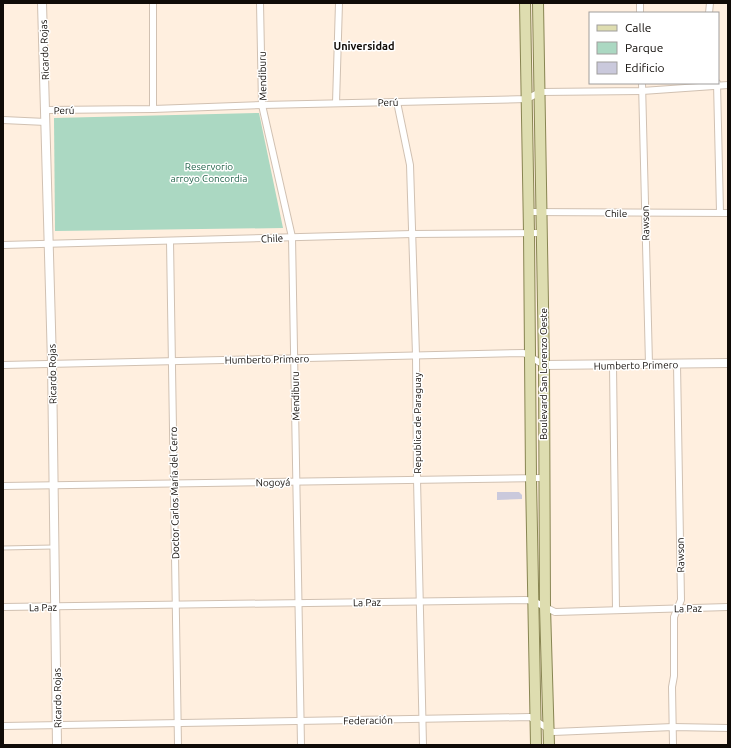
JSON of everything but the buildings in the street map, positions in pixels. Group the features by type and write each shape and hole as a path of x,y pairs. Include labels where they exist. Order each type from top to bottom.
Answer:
{"main road":[{"name":"Boulevard San Lorenzo Oeste","path":"525,3 536,745"},
{"name":"Boulevard San Lorenzo Oeste","path":"538,3 544,365 543,478 549,745"}],"street":[{"name":"Ricardo Rojas","path":"42,3 52,363 57,745"},
{"path":"153,3 153,109"},
{"name":"Mendiburu","path":"260,3 262,105 292,237 301,745"},
{"path":"336,103 339,3"},
{"name":"Rawson","path":"642,84 649,364"},
{"path":"717,85 720,212"},
{"name":"Perú","path":"46,110 153,109 527,99 540,92 642,92 728,85"},
{"name":"Republica de Paraguay","path":"397,102 410,165 416,355 417,479 423,745"},
{"name":"Perú","path":"3,120 46,122"},
{"name":"Chile","path":"529,212 728,212"},
{"name":"Chile","path":"3,245 412,234 541,233"},
{"name":"Doctor Carlos María del Cerro","path":"170,241 178,745"},
{"name":"Humberto Primero","path":"3,365 524,353 530,356"},
{"path":"530,356 544,365"},
{"name":"Humberto Primero","path":"544,365 728,363"},
{"name":"Rawson","path":"673,745 672,687 674,676 674,617 681,600 677,364"},
{"path":"613,365 616,610"},
{"name":"Nogoyá","path":"3,486 543,478"},
{"name":"La Paz","path":"3,607 526,600 533,601 555,612 728,607"},
{"name":"Federación","path":"3,726 530,717 553,732 673,727 728,728"}],"lane":[{"path":"3,548 54,547"}],"green space":[{"name":"Reservorio arroyo Concordia","path":"259,113 283,228 55,231 54,118"}],"district":[{"name":"Universidad","path":"364,46"}]}
